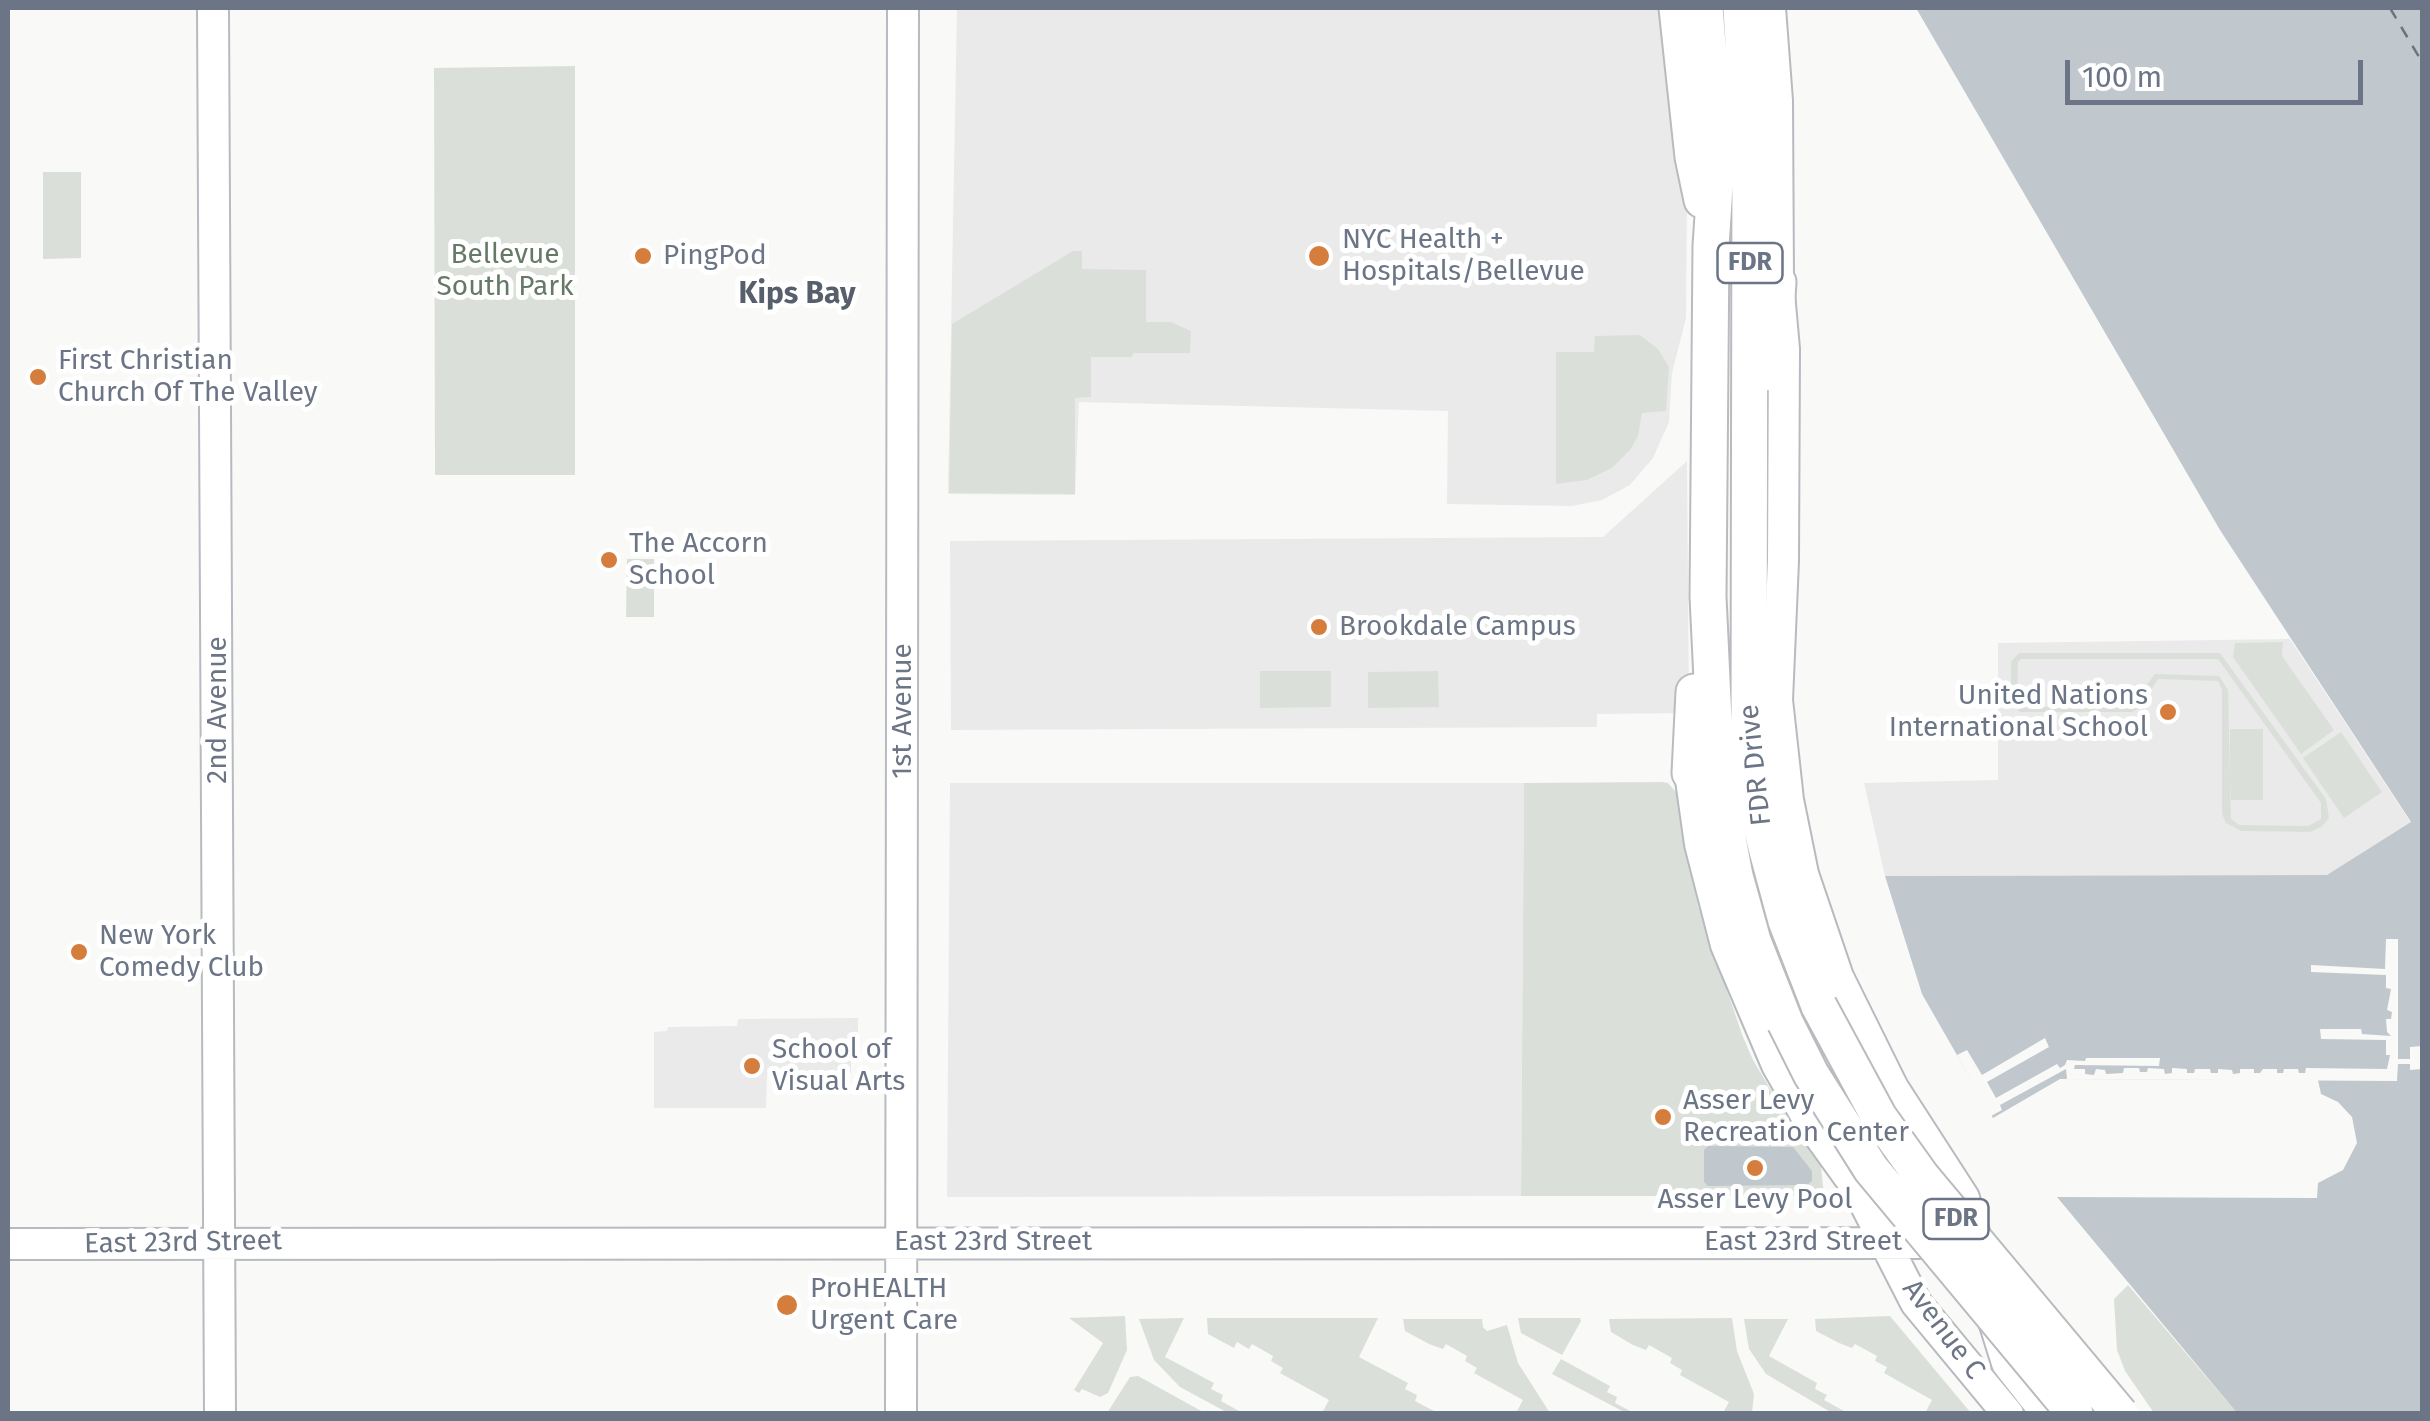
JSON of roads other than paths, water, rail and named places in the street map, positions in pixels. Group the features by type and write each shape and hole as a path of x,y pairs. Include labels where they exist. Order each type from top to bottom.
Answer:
{"highway":[{"path":"1677,8 1692,157 1711,246"},
{"name":"FDR Drive","path":"1705,8 1717,156 1711,246 1708,597 1716,755 1728,841 1753,941 1784,1022 1820,1090 1871,1169 2076,1414"},
{"name":"FDR Drive","path":"1740,8 1750,160 1749,732 1758,808 1786,920 1819,1006 1861,1088 1922,1177 2120,1414"},
{"path":"1751,592 1769,502 1778,282"},
{"path":"1690,773 1694,678 1708,597"}],"main road":[{"name":"2nd Avenue","path":"213,8 220,1414"},
{"name":"1st Avenue","path":"901,1414 903,8"},
{"name":"FDR Drive","path":"1770,8 1777,101 1778,282 1784,388 1777,700 1795,840 1814,912 1856,1017 1908,1114 1964,1198 1973,1224"},
{"path":"1690,773 1708,878 1726,945 1746,998 1794,1097 1856,1188 1884,1242"},
{"name":"East 23rd Street","path":"8,1244 1934,1242 1973,1224"},
{"name":"Avenue C","path":"1973,1224 2002,1354 2048,1414"},
{"name":"Avenue C","path":"1884,1242 1916,1303 2008,1414"}],"place":[{"name":"PingPod","path":"643,256"},
{"name":"NYC Health + Hospitals/Bellevue","path":"1319,256"},
{"name":"First Christian Church Of The Valley","path":"38,377"},
{"name":"The Accorn School","path":"609,560"},
{"name":"Brookdale Campus","path":"1319,627"},
{"name":"United Nations International School","path":"2168,712"},
{"name":"New York Comedy Club","path":"79,952"},
{"name":"School of Visual Arts","path":"752,1066"},
{"name":"Asser Levy Recreation Center","path":"1663,1117"},
{"name":"Asser Levy Pool","path":"1755,1168"},
{"name":"ProHEALTH Urgent Care","path":"787,1305"}],"district":[{"name":"Kips Bay","path":"797,295"}],"park label":[{"name":"Bellevue South Park","path":"505,271"}]}
